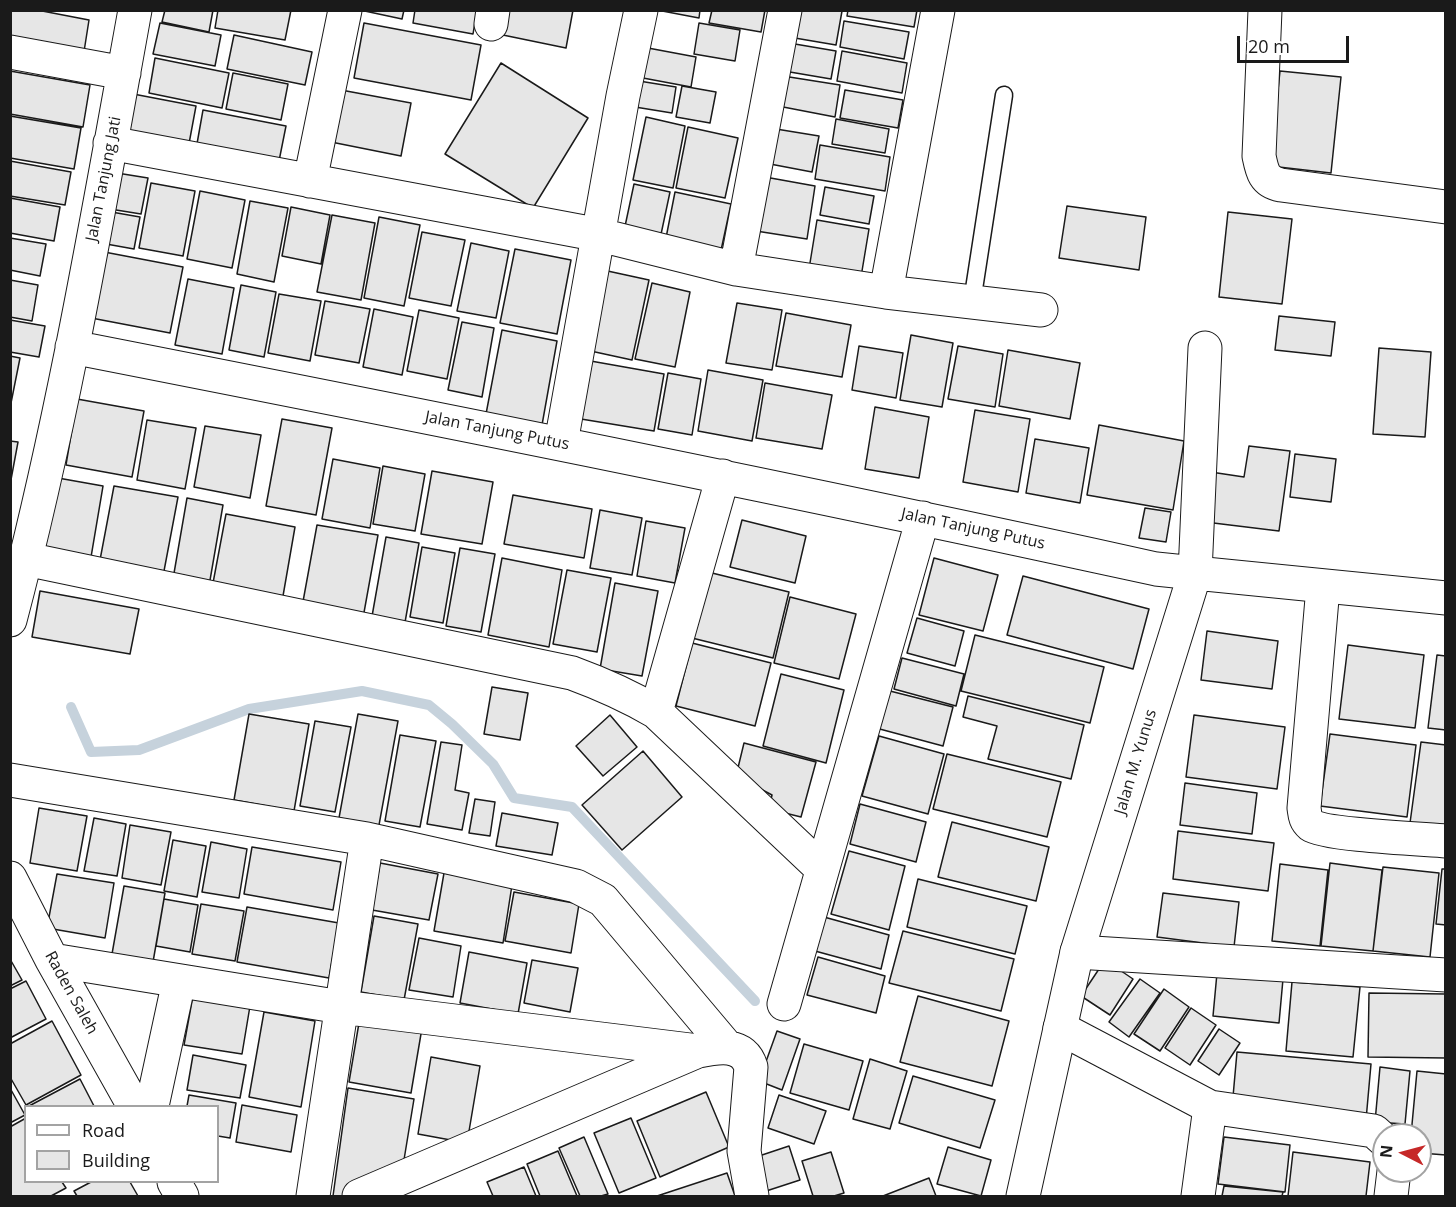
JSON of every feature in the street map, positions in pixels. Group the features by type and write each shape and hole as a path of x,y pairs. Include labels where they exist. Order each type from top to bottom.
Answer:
{"street":[{"name":"Jalan Tanjung Jati","path":"72,347 135,10"},
{"path":"310,181 345,10"},
{"path":"561,443 600,235 623,96 641,10"},
{"path":"736,269 785,10"},
{"path":"886,292 938,10"},
{"path":"1265,10 1259,156 1266,179 1274,184 1446,207"},
{"path":"10,52 124,73"},
{"path":"110,143 600,235 736,269 886,292 1041,310"},
{"path":"10,620 26,559 72,347"},
{"name":"Jalan Tanjung Putus","path":"72,347 723,476 1156,568 1195,573"},
{"name":"Jalan M. Yunus","path":"1023,1197 1077,952 1195,573 1205,348"},
{"path":"656,712 723,476"},
{"path":"784,1004 923,518"},
{"path":"26,559 572,673 628,695 656,712 822,869"},
{"path":"1195,573 1446,598"},
{"path":"1323,587 1305,818 1312,825 1340,832 1446,841"},
{"path":"10,780 367,839 576,886 603,900 712,1048"},
{"path":"313,1197 367,839"},
{"name":"Raden Saleh","path":"10,878 52,960 133,1105"},
{"path":"1077,952 1446,975"},
{"path":"52,960 341,1007 712,1048 744,1055 751,1067 744,1151 752,1197"},
{"path":"152,1105 179,981"},
{"path":"1060,1028 1209,1107 1372,1131"},
{"path":"359,1197 712,1048"},
{"path":"1198,1197 1209,1107"},
{"path":"175,1183 182,1197"}],"lane":[{"path":"972,302 1004,95"}],"building":[{"path":"10,10 37,10 89,20 83,58 10,45"},
{"path":"165,10 213,10 209,32 162,22"},
{"path":"218,10 291,10 285,40 215,28"},
{"path":"360,10 404,10 402,19"},
{"path":"415,10 477,10 473,34 413,23"},
{"path":"503,10 573,10 566,48 498,34"},
{"path":"657,10 700,10 699,18"},
{"path":"712,10 765,10 761,32 709,23"},
{"path":"788,10 842,11 836,45 783,36"},
{"path":"848,10 917,10 914,27 847,16"},
{"path":"844,21 909,32 904,59 840,47"},
{"path":"160,23 221,35 215,66 153,54"},
{"path":"364,23 481,45 471,100 354,78"},
{"path":"699,23 740,30 735,61 694,54"},
{"path":"234,35 312,52 305,85 227,69"},
{"path":"789,43 836,51 831,79 784,71"},
{"path":"648,48 696,57 691,87 643,78"},
{"path":"842,51 907,63 902,93 837,81"},
{"path":"155,58 229,73 222,108 149,93"},
{"path":"501,63 588,118 533,208 445,154"},
{"path":"10,71 90,85 83,127 10,114"},
{"path":"1280,71 1341,77 1331,173 1270,166"},
{"path":"233,73 288,84 281,120 226,109"},
{"path":"783,76 840,85 835,117 778,106"},
{"path":"639,81 676,87 672,113 635,107"},
{"path":"682,86 716,92 710,123 676,117"},
{"path":"341,90 411,103 401,156 331,142"},
{"path":"845,90 903,100 898,128 840,118"},
{"path":"128,93 196,106 188,149 120,136"},
{"path":"203,110 286,126 277,171 195,155"},
{"path":"10,116 81,128 74,169 10,158"},
{"path":"646,117 685,126 673,188 633,180"},
{"path":"836,119 889,129 885,153 832,144"},
{"path":"688,127 738,138 725,198 676,188"},
{"path":"776,129 819,136 812,172 770,164"},
{"path":"820,145 890,157 885,191 815,179"},
{"path":"10,161 71,172 65,205 10,196"},
{"path":"117,173 148,178 141,214 110,209"},
{"path":"765,177 815,186 807,239 756,231"},
{"path":"151,183 195,191 183,256 139,248"},
{"path":"634,184 670,192 660,239 624,231"},
{"path":"825,187 874,196 869,224 820,215"},
{"path":"200,191 245,200 232,268 187,259"},
{"path":"675,192 731,204 720,255 665,243"},
{"path":"10,198 60,207 54,241 10,233"},
{"path":"250,201 288,208 274,282 237,274"},
{"path":"1067,206 1146,217 1139,270 1059,258"},
{"path":"291,207 330,215 321,264 282,256"},
{"path":"100,210 140,217 134,249 95,242"},
{"path":"1228,212 1292,219 1282,304 1219,297"},
{"path":"332,215 375,223 361,300 317,292"},
{"path":"379,217 420,225 404,306 364,298"},
{"path":"817,220 869,229 861,277 809,269"},
{"path":"422,232 465,240 451,306 409,298"},
{"path":"10,238 46,244 40,276 10,270"},
{"path":"471,243 509,251 496,318 457,311"},
{"path":"515,249 571,260 557,334 500,323"},
{"path":"99,251 183,267 170,333 86,317"},
{"path":"603,270 649,280 632,360 586,350"},
{"path":"188,279 234,288 222,354 175,345"},
{"path":"10,280 38,285 32,321 10,317"},
{"path":"652,283 690,292 675,367 635,359"},
{"path":"241,285 276,292 264,357 229,350"},
{"path":"279,294 321,301 310,361 268,353"},
{"path":"325,301 370,309 359,363 315,355"},
{"path":"737,303 782,310 772,370 726,363"},
{"path":"374,309 413,317 402,375 363,367"},
{"path":"419,310 459,318 447,379 407,371"},
{"path":"786,313 851,325 842,377 776,366"},
{"path":"1279,316 1335,322 1331,356 1275,350"},
{"path":"10,320 45,326 39,357 10,352"},
{"path":"462,322 494,328 482,397 448,390"},
{"path":"502,330 557,341 542,425 486,414"},
{"path":"911,335 953,343 942,407 900,400"},
{"path":"859,346 903,353 896,398 852,390"},
{"path":"958,346 1003,354 995,407 948,399"},
{"path":"1379,348 1431,352 1425,437 1373,434"},
{"path":"1008,350 1080,363 1070,419 999,406"},
{"path":"10,356 20,358 10,408"},
{"path":"585,360 664,374 654,431 575,418"},
{"path":"708,370 763,380 752,441 698,431"},
{"path":"668,373 701,379 692,435 658,429"},
{"path":"765,383 832,395 822,449 756,438"},
{"path":"77,399 144,411 132,477 66,465"},
{"path":"875,407 929,417 919,478 865,469"},
{"path":"975,410 1030,419 1018,492 963,482"},
{"path":"282,419 332,428 316,515 266,506"},
{"path":"147,420 196,428 185,489 137,480"},
{"path":"1099,425 1184,441 1173,510 1087,495"},
{"path":"205,426 261,435 250,498 194,487"},
{"path":"1035,439 1089,448 1080,503 1026,493"},
{"path":"10,441 18,442 10,485"},
{"path":"1249,446 1290,451 1279,531 1197,521 1204,471 1244,477"},
{"path":"1295,454 1336,459 1331,502 1290,497"},
{"path":"333,459 380,468 370,528 322,519"},
{"path":"383,466 425,474 415,531 373,524"},
{"path":"432,471 493,482 482,544 421,534"},
{"path":"58,478 103,486 91,557 45,549"},
{"path":"114,486 178,497 164,571 100,560"},
{"path":"513,495 592,509 584,558 504,544"},
{"path":"187,498 223,505 209,586 173,579"},
{"path":"1145,508 1171,512 1166,542 1139,538"},
{"path":"600,510 642,518 632,575 590,568"},
{"path":"226,514 295,527 283,596 213,583"},
{"path":"742,520 806,536 795,583 730,567"},
{"path":"646,521 685,528 675,583 637,576"},
{"path":"317,525 378,535 363,618 302,607"},
{"path":"386,537 419,543 404,628 371,622"},
{"path":"422,547 455,553 443,623 410,617"},
{"path":"460,548 495,554 481,632 446,626"},
{"path":"502,558 562,570 549,647 488,635"},
{"path":"934,558 998,575 983,631 919,615"},
{"path":"567,570 611,578 597,652 553,644"},
{"path":"708,572 789,592 773,658 692,638"},
{"path":"1023,576 1149,609 1133,669 1007,635"},
{"path":"615,583 658,591 642,676 600,669"},
{"path":"40,591 139,609 130,654 32,637"},
{"path":"790,597 856,614 839,679 774,663"},
{"path":"917,618 964,631 955,666 907,653"},
{"path":"1207,631 1278,641 1272,689 1201,680"},
{"path":"975,635 1104,667 1090,723 961,691"},
{"path":"692,643 771,663 755,726 676,706"},
{"path":"1348,645 1424,655 1415,728 1339,719"},
{"path":"1437,655 1446,656 1446,730 1428,728"},
{"path":"902,658 964,674 956,706 894,689"},
{"path":"781,674 844,690 826,763 763,746"},
{"path":"492,687 528,693 520,740 484,734"},
{"path":"886,690 953,707 943,746 876,728"},
{"path":"968,696 1084,725 1071,779 988,759 997,726 963,717"},
{"path":"249,714 309,724 294,811 234,800"},
{"path":"358,714 398,721 379,825 339,818"},
{"path":"610,715 637,747 603,776 576,746"},
{"path":"1194,715 1285,727 1277,789 1186,777"},
{"path":"315,721 351,727 335,812 300,806"},
{"path":"1330,734 1416,745 1407,817 1320,806"},
{"path":"400,735 436,741 420,827 385,821"},
{"path":"879,736 944,754 928,814 862,796"},
{"path":"441,742 462,745 455,790 469,793 462,830 427,824"},
{"path":"1421,742 1446,745 1446,828 1410,823"},
{"path":"744,743 816,762 801,817 769,809 772,795 736,776"},
{"path":"643,751 682,797 622,850 582,805"},
{"path":"947,754 1061,782 1047,837 933,809"},
{"path":"1185,783 1257,793 1252,834 1180,825"},
{"path":"475,799 495,802 490,836 469,833"},
{"path":"860,804 926,822 916,862 850,844"},
{"path":"39,808 87,816 77,871 30,863"},
{"path":"502,813 558,823 552,855 496,846"},
{"path":"94,818 126,824 117,876 84,871"},
{"path":"952,822 1049,847 1036,901 938,877"},
{"path":"130,825 171,832 161,885 122,878"},
{"path":"1178,831 1274,843 1268,891 1173,879"},
{"path":"173,840 206,846 197,897 164,891"},
{"path":"211,842 247,849 239,898 202,892"},
{"path":"252,847 341,862 333,910 244,894"},
{"path":"849,851 905,866 889,930 831,914"},
{"path":"380,863 438,874 429,920 372,910"},
{"path":"1330,863 1382,870 1373,951 1321,946"},
{"path":"1280,864 1328,870 1320,946 1272,941"},
{"path":"1383,867 1439,873 1430,957 1373,951"},
{"path":"1442,869 1446,869 1446,925 1436,924"},
{"path":"444,873 512,885 503,943 434,931"},
{"path":"57,874 114,883 105,938 47,928"},
{"path":"918,879 1027,906 1015,954 907,927"},
{"path":"124,886 165,893 153,962 112,954"},
{"path":"514,892 579,904 571,953 505,941"},
{"path":"1163,893 1239,902 1234,947 1157,937"},
{"path":"164,899 198,905 190,952 156,946"},
{"path":"201,904 244,911 235,961 192,954"},
{"path":"247,907 339,923 329,978 237,962"},
{"path":"374,916 418,924 404,1000 361,992"},
{"path":"824,917 889,935 881,969 815,951"},
{"path":"903,931 1014,959 1001,1011 889,983"},
{"path":"419,938 461,946 453,997 409,990"},
{"path":"469,952 527,963 518,1014 460,1003"},
{"path":"818,957 885,976 876,1013 807,995"},
{"path":"10,959 22,980 10,986"},
{"path":"532,960 578,968 570,1012 524,1003"},
{"path":"1105,960 1133,979 1110,1015 1081,996"},
{"path":"1217,973 1283,979 1279,1023 1213,1016"},
{"path":"1140,979 1160,993 1129,1037 1109,1022"},
{"path":"26,981 46,1019 10,1038 10,989"},
{"path":"1292,982 1360,987 1353,1057 1286,1051"},
{"path":"1164,989 1189,1007 1160,1051 1134,1034"},
{"path":"194,990 251,1000 242,1054 184,1045"},
{"path":"1369,993 1446,994 1446,1058 1368,1057"},
{"path":"918,996 1009,1021 992,1086 900,1062"},
{"path":"1191,1008 1216,1025 1190,1065 1165,1048"},
{"path":"264,1012 315,1021 301,1107 249,1097"},
{"path":"360,1017 422,1028 411,1093 349,1082"},
{"path":"52,1021 81,1075 26,1105 10,1077 10,1044"},
{"path":"1219,1029 1240,1043 1219,1075 1198,1061"},
{"path":"777,1031 800,1039 782,1090 759,1081"},
{"path":"804,1044 863,1061 849,1110 790,1093"},
{"path":"1237,1052 1371,1064 1366,1120 1232,1108"},
{"path":"193,1055 246,1065 240,1098 187,1090"},
{"path":"431,1057 480,1066 467,1143 418,1134"},
{"path":"870,1059 907,1071 890,1129 853,1119"},
{"path":"1380,1067 1410,1071 1405,1123 1375,1122"},
{"path":"1417,1071 1446,1074 1446,1155 1432,1154 1432,1123 1412,1123"},
{"path":"913,1076 995,1100 980,1148 899,1123"},
{"path":"80,1079 93,1105 31,1105"},
{"path":"10,1088 24,1116 10,1123"},
{"path":"348,1088 414,1099 401,1178 349,1196 333,1196"},
{"path":"706,1092 729,1147 660,1177 637,1121"},
{"path":"189,1095 236,1103 230,1138 219,1136 219,1105 187,1105"},
{"path":"779,1095 826,1111 814,1144 768,1128"},
{"path":"242,1105 297,1115 291,1152 236,1142"},
{"path":"631,1118 656,1178 619,1193 594,1133"},
{"path":"24,1119 24,1183 63,1183 66,1188 51,1196 10,1196 10,1127"},
{"path":"584,1137 608,1194 580,1196 559,1148"},
{"path":"1224,1137 1290,1145 1285,1192 1218,1184"},
{"path":"789,1146 800,1180 757,1194 747,1160"},
{"path":"948,1147 991,1160 981,1196 937,1184"},
{"path":"558,1151 577,1196 540,1196 527,1164"},
{"path":"831,1152 844,1193 834,1196 813,1196 802,1161"},
{"path":"1293,1152 1370,1162 1366,1196 1288,1196"},
{"path":"524,1167 536,1196 493,1196 487,1182"},
{"path":"727,1173 735,1196 657,1196"},
{"path":"929,1178 936,1196 883,1196"},
{"path":"89,1183 131,1183 138,1196 77,1196 74,1191"},
{"path":"1224,1186 1283,1192 1282,1196 1222,1196"}],"waterway":[{"path":"71,707 91,752 139,750 249,709 362,691 429,705 493,764 514,798 572,807 755,1001"}]}
